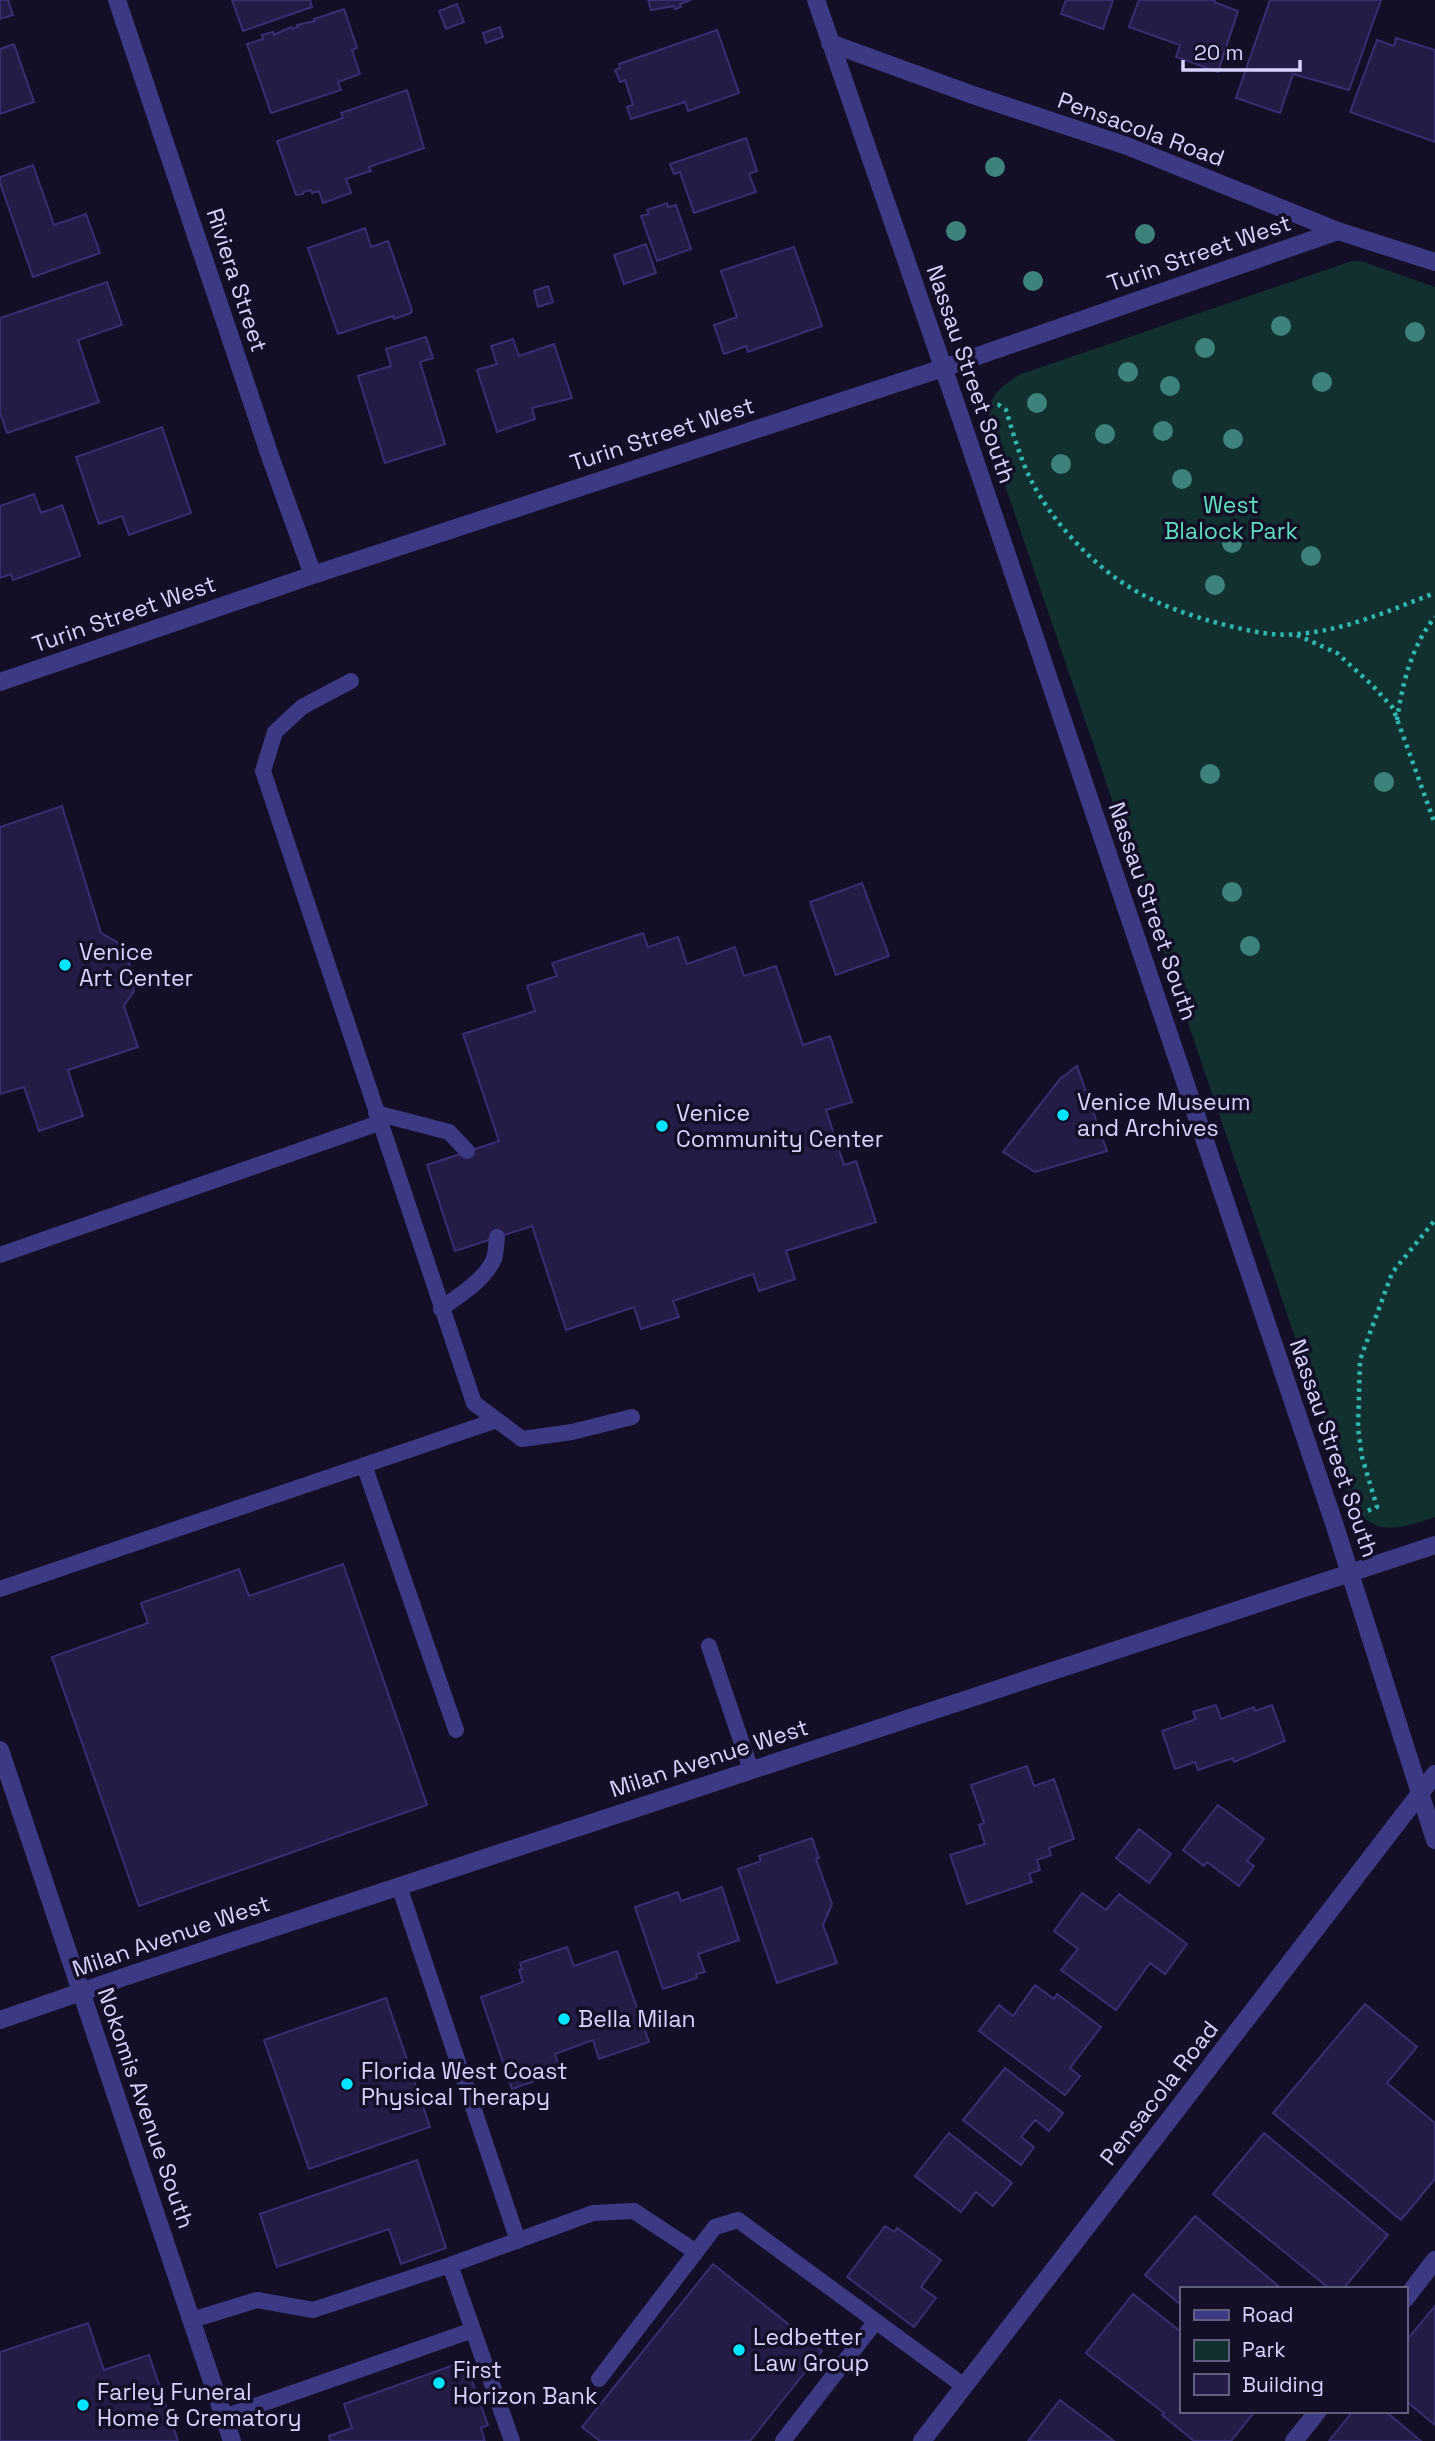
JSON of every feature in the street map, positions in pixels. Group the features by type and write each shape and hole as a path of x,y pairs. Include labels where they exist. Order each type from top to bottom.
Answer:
{"street":[{"name":"Riviera Street","path":"117,0 271,459 313,575"},
{"name":"Nassau Street South","path":"816,0 1351,1573 1435,1840"},
{"name":"Pensacola Road","path":"830,43 970,94 1126,146 1338,231 1435,262"},
{"name":"Turin Street West","path":"0,682 313,575 943,368 1338,231"},
{"name":"Milan Avenue West","path":"0,2020 1435,1545"},
{"name":"Nokomis Avenue South","path":"0,1750 232,2441"},
{"name":"Pensacola Road","path":"922,2441 1435,1774"},
{"path":"1407,2296 1435,2260"},
{"path":"1294,2441 1316,2413"}],"lane":[{"path":"351,681 302,707 275,732 263,771 474,1403 522,1439 572,1432 632,1417"},
{"path":"0,1255 378,1119 449,1132 467,1151"},
{"path":"441,1309 467,1290 486,1271 495,1257 497,1237"},
{"path":"0,1589 497,1420"},
{"path":"364,1465 456,1730"},
{"path":"709,1646 751,1770"},
{"path":"399,1886 518,2241"},
{"path":"192,2320 257,2300 313,2310 450,2265 593,2213 634,2211 696,2252"},
{"path":"599,2379 715,2227 738,2220 964,2386"},
{"path":"450,2265 512,2441"},
{"path":"783,2441 876,2321"},
{"path":"224,2417 473,2330"}],"path":[{"path":"989,405 999,405 1006,410 1031,480 1053,516 1076,542 1131,589 1197,617 1245,631 1297,635 1359,623 1435,593"},
{"path":"1397,721 1400,697 1416,646 1435,617"},
{"path":"1297,635 1337,653 1393,708 1435,824"},
{"path":"1358,1515 1377,1507 1362,1457 1358,1428 1360,1360 1392,1273 1435,1220"}],"green space":[{"name":"West Blalock Park","path":"1352,261 1361,261 1435,287 1435,1517 1386,1528 1366,1519 1349,1496 989,438 988,426 992,400 1003,387 1021,374"}],"building":[{"path":"0,0 8,0 13,15 0,19"},
{"path":"232,0 310,0 312,7 243,31"},
{"path":"648,0 691,0 675,9 674,6 651,10"},
{"path":"1066,0 1113,0 1103,29 1061,14"},
{"path":"1139,0 1215,0 1214,2 1238,11 1218,72 1176,57 1180,45 1129,27"},
{"path":"1270,0 1381,0 1349,90 1293,74 1280,113 1236,98"},
{"path":"457,4 464,22 446,29 439,11"},
{"path":"344,9 357,48 352,50 360,74 338,82 341,90 271,113 247,44 263,39 262,35 273,32 274,35"},
{"path":"500,27 503,37 486,43 483,33"},
{"path":"717,30 739,93 688,111 685,102 631,119 627,107 633,105 625,80 620,82 615,70 620,68 619,64"},
{"path":"1396,38 1435,50 1435,142 1350,112 1377,40 1394,46"},
{"path":"14,44 34,102 0,114 0,49"},
{"path":"407,90 424,148 369,167 371,171 346,179 351,193 323,203 319,191 312,193 311,190 296,195 277,141 343,118 341,113"},
{"path":"746,138 757,171 749,174 756,192 694,213 680,172 674,174 670,164"},
{"path":"33,165 54,225 86,214 100,253 33,277 0,177"},
{"path":"667,203 668,207 676,205 691,249 657,261 641,216 649,214 647,210"},
{"path":"365,228 371,247 388,241 412,310 411,313 394,319 393,316 338,334 308,248"},
{"path":"646,244 656,273 624,284 614,255"},
{"path":"794,247 822,326 748,352 746,346 724,354 714,325 737,317 721,271"},
{"path":"107,282 122,325 78,340 99,402 7,433 0,413 0,318"},
{"path":"548,286 553,302 538,307 534,291"},
{"path":"426,337 433,358 420,362 445,444 385,463 358,376 391,366 386,349"},
{"path":"513,339 519,356 554,344 572,398 532,408 535,419 497,432 477,370 497,364 491,346"},
{"path":"162,427 191,513 129,535 122,516 99,524 76,457"},
{"path":"34,494 41,513 62,505 80,556 13,580 11,574 0,578 0,506"},
{"name":"Venice Art Center","path":"62,806 101,933 117,942 127,957 132,972 134,991 124,1006 138,1047 68,1070 83,1116 39,1131 24,1087 0,1094 0,827"},
{"path":"862,883 889,956 836,975 810,902"},
{"name":"Venice Community Center","path":"643,933 648,947 678,937 687,964 735,947 744,976 776,966 803,1045 830,1036 852,1102 826,1110 844,1165 856,1161 876,1222 786,1251 795,1279 759,1291 753,1274 673,1301 679,1317 641,1329 634,1307 566,1330 532,1226 455,1251 427,1165 499,1141 463,1034 535,1011 527,986 557,976 552,963"},
{"name":"Venice Museum and Archives","path":"1077,1066 1107,1151 1035,1172 1003,1152 1060,1079"},
{"path":"343,1564 427,1805 139,1906 52,1657 148,1623 141,1603 239,1569 249,1596"},
{"path":"1216,1705 1221,1719 1254,1707 1255,1711 1272,1705 1285,1741 1234,1762 1233,1758 1198,1770 1195,1762 1175,1769 1162,1731 1196,1719 1193,1712"},
{"path":"1027,1766 1034,1786 1054,1779 1074,1839 1049,1848 1051,1855 1037,1860 1040,1870 1029,1874 1032,1882 967,1904 950,1855 985,1844 979,1825 984,1823 971,1785"},
{"path":"1218,1805 1264,1839 1247,1861 1254,1866 1239,1886 1207,1862 1204,1866 1183,1850"},
{"path":"1139,1829 1171,1854 1149,1883 1116,1858"},
{"path":"812,1838 819,1858 816,1859 832,1904 823,1925 837,1963 777,1983 738,1869 761,1861 759,1856"},
{"path":"722,1887 739,1940 698,1954 705,1972 696,1974 697,1978 663,1989 635,1907 678,1892 681,1901"},
{"path":"1082,1893 1106,1910 1119,1894 1187,1944 1165,1974 1150,1963 1116,2010 1061,1970 1078,1949 1054,1931"},
{"name":"Bella Milan","path":"567,1947 574,1966 617,1951 649,2042 599,2059 593,2040 555,2054 561,2072 512,2089 481,1997 523,1982 520,1963"},
{"path":"1035,1985 1054,1999 1057,1994 1101,2027 1070,2068 1080,2076 1065,2095 979,2031 999,2005 1013,2016"},
{"name":"Florida West Coast Physical Therapy","path":"386,1998 430,2127 309,2169 264,2040"},
{"path":"1365,2004 1417,2047 1387,2083 1435,2123 1435,2179 1401,2220 1273,2113"},
{"path":"1005,2068 1063,2113 1049,2131 1035,2120 1021,2137 1034,2147 1021,2165 963,2120"},
{"path":"949,2133 1012,2183 993,2206 976,2192 961,2212 915,2176"},
{"path":"1264,2133 1388,2235 1345,2287 1328,2287 1213,2194"},
{"path":"417,2160 446,2248 401,2264 389,2229 277,2267 260,2214"},
{"path":"1195,2216 1280,2287 1180,2287 1180,2304 1145,2275"},
{"path":"885,2226 894,2232 897,2228 941,2260 921,2287 936,2298 914,2327 847,2277"},
{"path":"713,2264 822,2351 750,2441 600,2441 582,2427"},
{"path":"1133,2294 1180,2331 1180,2413 1253,2413 1231,2441 1194,2441 1162,2415 1164,2413 1086,2353"},
{"path":"1435,2306 1435,2425 1407,2402 1407,2340"},
{"name":"Farley Funeral Home & Crematory","path":"88,2323 104,2370 149,2355 178,2441 0,2441 0,2352"},
{"name":"First Horizon Bank","path":"465,2361 488,2425 481,2428 485,2441 330,2441 329,2436 352,2428 344,2404"},
{"path":"1060,2400 1114,2441 1028,2441"},
{"path":"1351,2413 1387,2413 1421,2441 1329,2441"}],"place":[{"name":"Venice Art Center","path":"65,965"},
{"name":"Venice Museum and Archives","path":"1063,1115"},
{"name":"Venice Community Center","path":"662,1126"},
{"name":"Bella Milan","path":"564,2019"},
{"name":"Florida West Coast Physical Therapy","path":"347,2084"},
{"name":"Ledbetter Law Group","path":"739,2350"},
{"name":"First Horizon Bank","path":"439,2383"},
{"name":"Farley Funeral Home & Crematory","path":"83,2405"}]}
